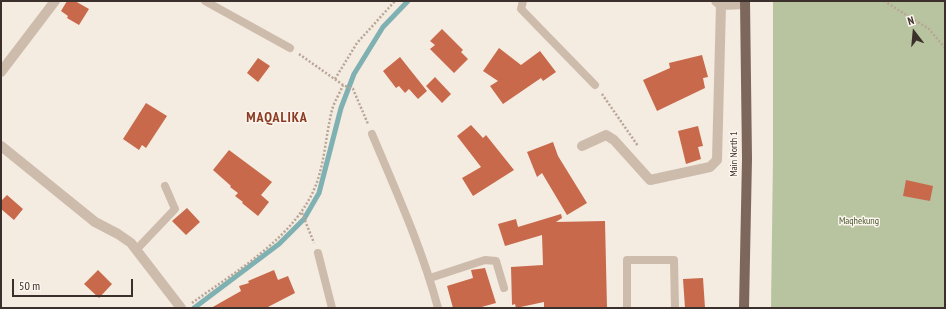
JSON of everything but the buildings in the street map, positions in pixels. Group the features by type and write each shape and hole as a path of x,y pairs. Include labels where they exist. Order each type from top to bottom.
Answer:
{"main road":[{"name":"Main North 1","path":"744,308 747,158 745,3"}],"street":[{"path":"1,72 55,1"},
{"path":"582,146 606,135 614,140 650,180 680,175 710,167 717,160 718,3 745,3"},
{"path":"1,146 90,218 131,243 181,308"}],"lane":[{"path":"205,1 290,48"},
{"path":"523,1 521,9 595,85"},
{"path":"372,134 405,210 430,278 438,308"},
{"path":"136,250 175,209 165,186"},
{"path":"318,253 332,308"},
{"path":"430,278 485,260 496,261 504,288"},
{"path":"627,308 627,260 674,260 675,308"}],"path":[{"path":"335,79 357,43 395,1"},
{"path":"884,1 929,29 945,48"},
{"path":"290,48 343,85 353,89 372,134"},
{"path":"191,304 252,260 282,234 302,213 317,182 332,109 343,85"},
{"path":"595,85 631,135"},
{"path":"302,213 318,253"}],"green space":[{"name":"Maqhekung","path":"773,1 945,1 945,308 771,308"}],"waterway":[{"path":"194,308 279,244 304,219 319,193 341,108 354,74 383,27 408,1"}],"district":[{"name":"MAQALIKA","path":"277,118"}]}
